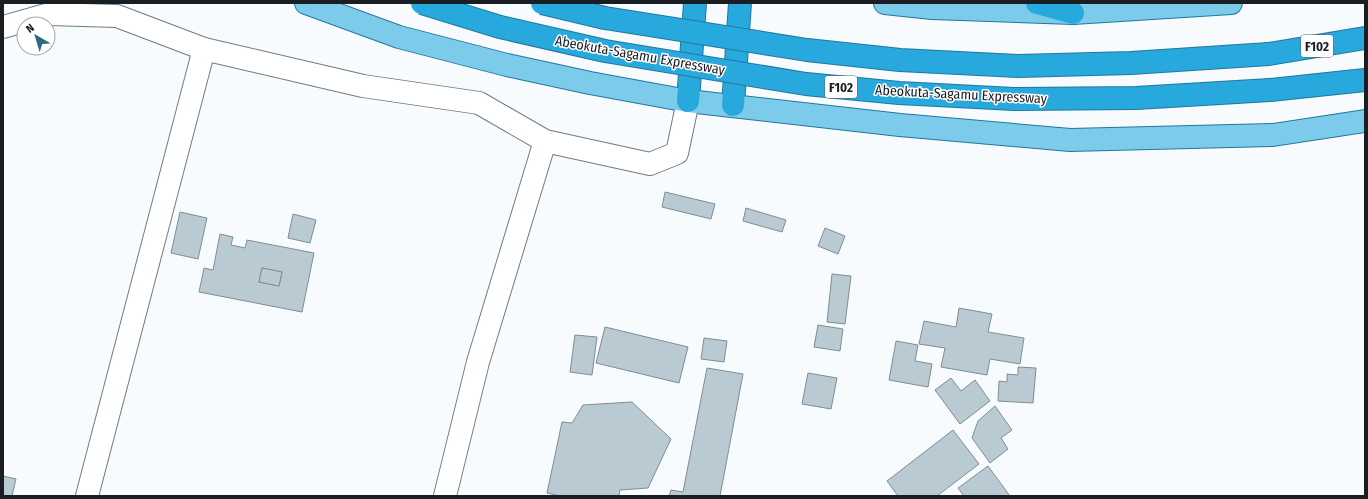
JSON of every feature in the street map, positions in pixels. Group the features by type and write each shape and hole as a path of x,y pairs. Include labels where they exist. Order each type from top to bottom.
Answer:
{"highway":[{"name":"Abeokuta-Sagamu Expressway","path":"422,3 500,27 605,51 822,86 899,93 1014,99 1136,98 1270,90 1365,80"},
{"name":"F102","path":"542,3 605,18 799,49 900,60 1026,66 1131,63 1269,54 1365,38"},
{"path":"688,101 695,3"},
{"path":"733,105 740,3"},
{"path":"1036,3 1073,13"}],"main road":[{"path":"306,3 399,37 507,65 590,83 688,101 900,125 1070,140 1273,135 1365,121"},
{"path":"885,3 932,8 1073,13 1231,3"}],"street":[{"path":"3,28 49,14 117,16 204,49 363,86 479,103 545,141 650,164 677,153 688,101"},
{"path":"87,496 204,49"},
{"path":"445,496 478,362 545,141"}],"building":[{"path":"665,192 715,204 711,219 662,207"},
{"path":"746,208 786,220 782,232 743,221"},
{"path":"180,212 207,218 198,259 171,253"},
{"path":"293,214 316,220 310,243 288,238"},
{"path":"825,228 845,236 838,254 818,246"},
{"path":"220,234 233,237 231,245 245,248 247,240 314,253 302,312 199,292 204,268 213,270","holes":["262,268 282,272 279,286 259,282"]},
{"path":"262,268 282,272 279,286 259,282"},
{"path":"832,274 851,276 845,324 827,322"},
{"path":"959,308 992,314 988,332 1024,338 1020,364 990,359 987,375 941,367 945,348 919,344 924,321 956,327"},
{"path":"818,325 843,329 840,351 814,347"},
{"path":"605,327 688,347 679,383 596,363"},
{"path":"575,335 597,337 592,375 570,372"},
{"path":"704,338 727,341 724,362 701,359"},
{"path":"896,341 918,345 915,361 932,364 928,387 889,380"},
{"path":"1018,367 1036,368 1033,403 998,401 999,381 1007,382 1007,374 1018,375"},
{"path":"707,368 743,374 720,496 669,496 671,490 683,492"},
{"path":"808,373 837,378 831,409 802,404"},
{"path":"951,378 961,391 975,380 990,401 960,424 935,390"},
{"path":"632,402 671,439 648,488 620,490 619,496 561,496 547,493 562,422 572,423 583,405"},
{"path":"995,406 1012,430 1001,438 1008,449 990,463 972,438 978,421"},
{"path":"953,430 979,464 937,496 898,496 887,481"},
{"path":"988,466 1010,496 964,496 958,488"},
{"path":"3,476 16,479 12,496 3,496"}]}
